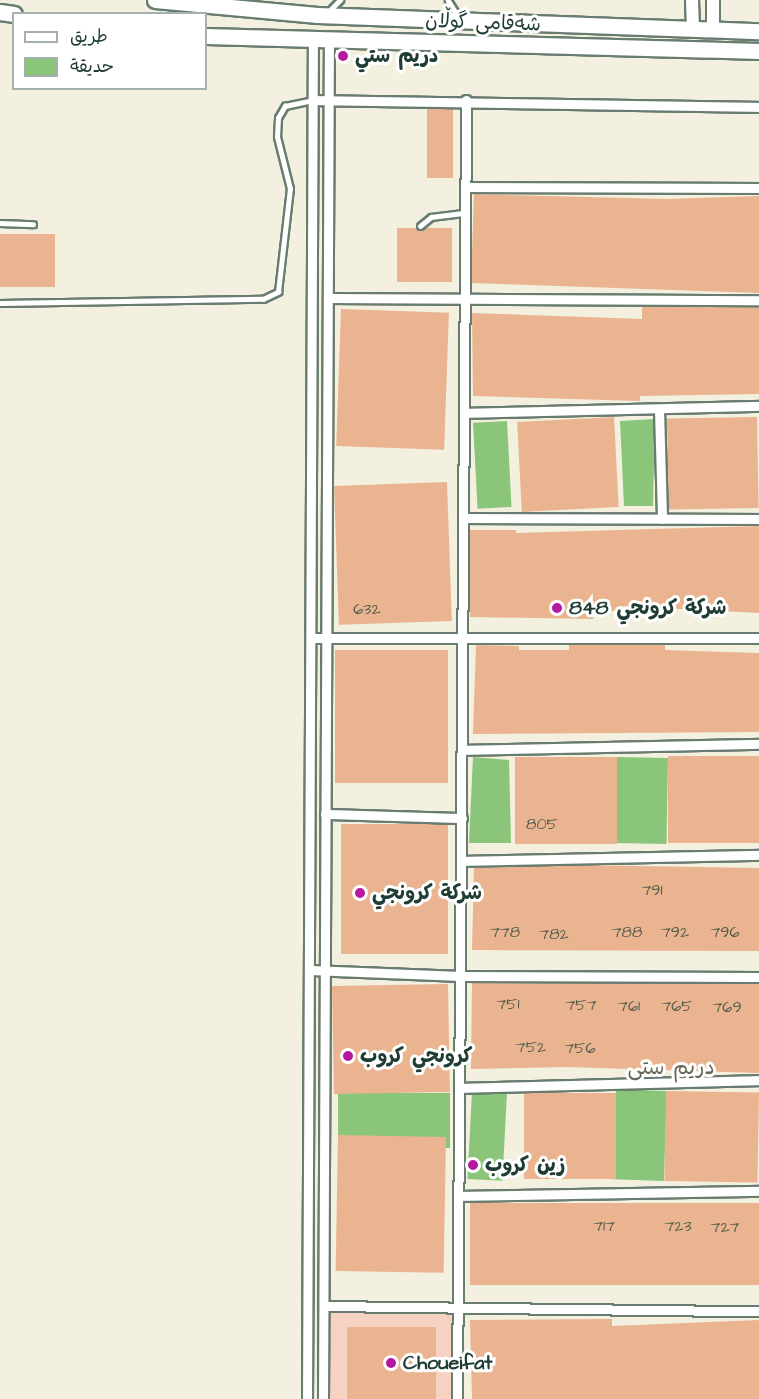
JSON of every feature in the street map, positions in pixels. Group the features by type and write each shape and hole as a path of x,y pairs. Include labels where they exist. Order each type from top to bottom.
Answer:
{"main road":[{"name":"شەقامی گوڵان","path":"155,0 293,6 326,15 560,21 759,31"},
{"path":"558,46 565,36 560,21"},
{"name":"شەقامی گوڵان","path":"207,36 759,51"}],"street":[{"path":"693,0 693,29"},
{"path":"712,0 713,30"},
{"path":"323,1399 329,38"},
{"path":"307,1399 314,263 313,39"},
{"path":"313,100 466,100 759,107"},
{"path":"457,1399 461,1196 466,100"},
{"path":"465,187 759,188"},
{"path":"314,263 328,263"},
{"path":"328,298 464,301 759,300"},
{"path":"464,413 759,406"},
{"path":"659,409 662,519"},
{"path":"463,518 759,519"},
{"path":"311,638 759,638"},
{"path":"462,750 759,744"},
{"path":"325,814 462,818"},
{"path":"462,861 759,855"},
{"path":"310,970 461,976 759,977"},
{"path":"461,1088 759,1080"},
{"path":"310,1153 324,1152"},
{"path":"461,1196 759,1191"},
{"path":"324,1306 460,1310 759,1311"}],"lane":[{"path":"326,15 340,0"},
{"path":"448,0 459,18"},
{"path":"0,303 253,299 278,292 290,189 277,137 278,118 285,106 313,100"},
{"path":"420,226 431,217 465,213"},
{"path":"0,223 33,224"}],"shaded area":[{"path":"324,1306 460,1311 457,1399 321,1399"}],"green space":[{"path":"655,419 653,506 624,506 620,421"},
{"path":"507,421 512,507 478,509 473,423"},
{"path":"473,757 509,760 511,843 469,843"},
{"path":"617,757 668,758 666,844 615,843"},
{"path":"616,1089 667,1091 664,1181 613,1179"},
{"path":"472,1092 507,1094 502,1181 467,1179"},
{"path":"338,1093 450,1093 450,1148 338,1148"}],"building":[{"path":"427,109 453,109 453,178 427,178"},
{"path":"474,194 666,199 759,196 759,293 471,283"},
{"path":"397,228 452,228 452,282 397,282"},
{"path":"0,234 55,234 55,287 0,287"},
{"path":"642,307 759,307 759,394 640,396 640,401 473,396 472,313 642,319"},
{"path":"341,309 449,313 444,450 336,446"},
{"path":"614,417 619,507 522,512 517,422"},
{"path":"757,417 759,508 669,510 667,419"},
{"path":"447,482 452,621 339,625 334,486"},
{"path":"759,526 759,613 619,606 618,611 594,610 593,619 470,617 470,530 516,530 516,533"},
{"path":"476,645 519,646 519,650 569,650 569,645 665,645 665,650 759,653 759,732 473,734"},
{"path":"335,650 448,650 448,783 335,783"},
{"path":"668,756 759,756 759,843 668,843"},
{"path":"515,757 617,757 617,844 515,844"},
{"path":"341,824 448,824 448,954 341,954"},
{"path":"578,865 759,868 759,951 472,950 474,868"},
{"path":"472,983 759,984 759,1073 568,1067 471,1069"},
{"path":"448,984 450,1092 334,1094 332,986"},
{"path":"666,1091 759,1093 757,1183 664,1181"},
{"path":"524,1093 616,1093 616,1179 524,1179"},
{"path":"338,1135 446,1137 444,1273 336,1271"},
{"path":"470,1203 759,1203 759,1285 470,1285"},
{"path":"612,1319 612,1326 759,1320 759,1399 472,1399 470,1320"},
{"name":"Choueifat","path":"347,1327 436,1327 436,1399 347,1399"}],"place":[{"name":"دريم ستي","path":"343,56"},
{"name":"شركة كرونجي 848","path":"557,608"},
{"name":"شركة كرونجي","path":"360,893"},
{"name":"كرونجي كروب","path":"348,1056"},
{"name":"زين كروب","path":"473,1165"},
{"name":"Choueifat","path":"391,1363"}],"district":[{"name":"دریم ستی","path":"671,1068"}]}
